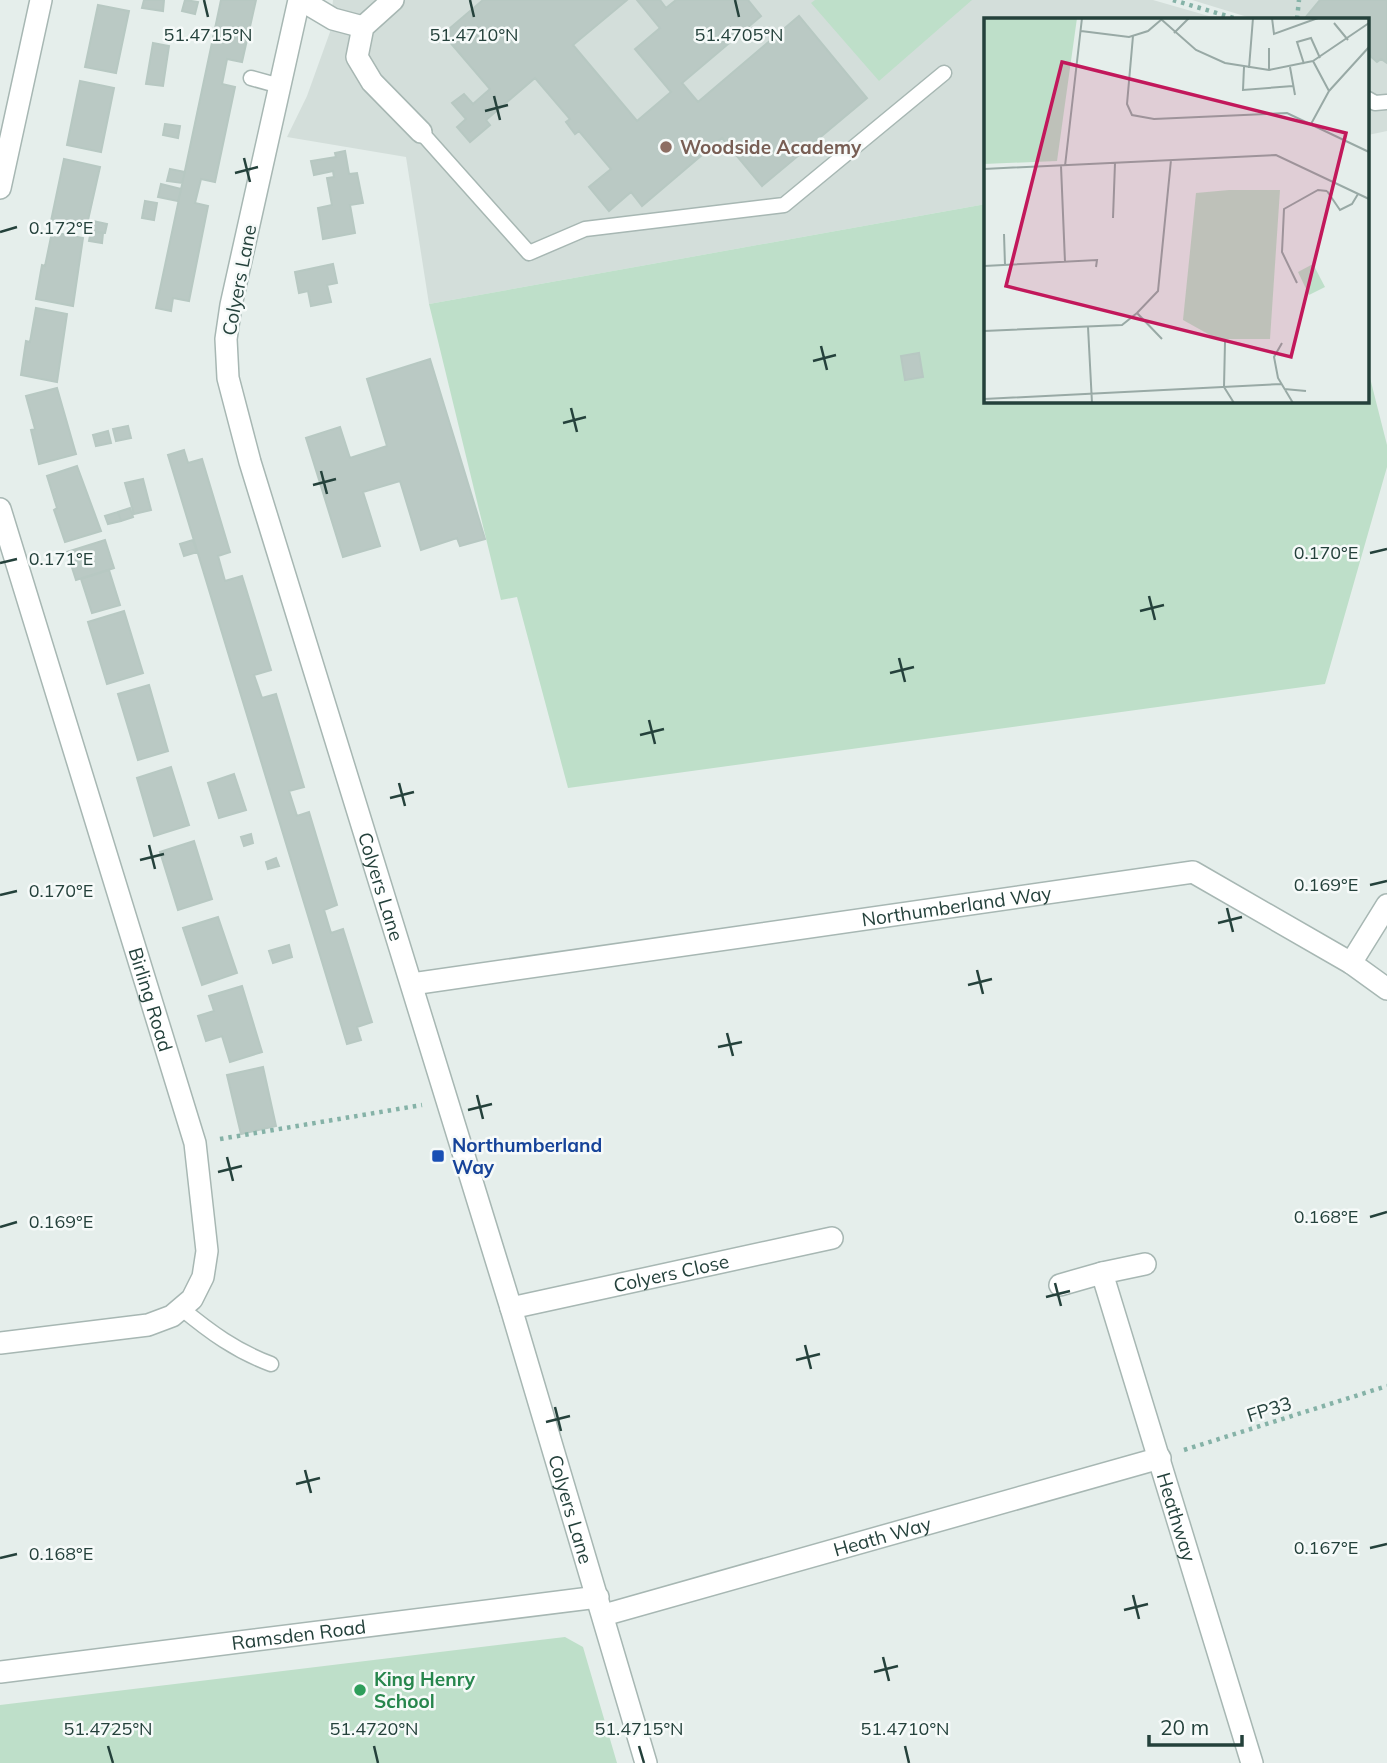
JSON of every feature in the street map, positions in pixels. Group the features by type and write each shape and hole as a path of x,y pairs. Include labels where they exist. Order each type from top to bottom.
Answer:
{"street":[{"path":"0,188 41,0"},
{"path":"300,0 333,19 363,27"},
{"name":"Colyers Lane","path":"300,0 231,305 226,339 228,378 250,462 511,1308 646,1763"},
{"path":"393,0 363,27 357,57 372,82 421,132"},
{"name":"Birling Road","path":"0,509 195,1143 207,1251 203,1277 192,1299 172,1316 148,1325 0,1343"},
{"name":"Northumberland Way","path":"412,984 1193,872 1351,963 1387,989"},
{"path":"1351,963 1387,905"},
{"name":"Colyers Close","path":"511,1308 832,1238"},
{"path":"1060,1285 1145,1264"},
{"name":"Heathway","path":"1102,1273 1252,1763"},
{"name":"Heath Way","path":"601,1606 1160,1458"},
{"name":"Ramsden Road","path":"0,1672 601,1606"}],"lane":[{"path":"421,132 529,253 585,229 784,205 944,73"},
{"path":"251,78 280,86"},
{"path":"1370,100 1375,103 1387,102"},
{"path":"181,1308 214,1335 244,1354 271,1364"}],"path":[{"path":"1173,0 1234,18"},
{"path":"1297,18 1299,0"},
{"path":"195,1143 447,1101"},
{"name":"FP33","path":"1160,1458 1387,1386"}],"shaded area":[{"name":"Woodside Academy","path":"333,0 1153,0 1216,18 984,18 984,204 429,304 406,157 287,137 307,96 330,32"},
{"path":"1192,0 1387,0 1387,131 1370,135 1370,18 1251,18"}],"green space":[{"path":"815,0 972,0 879,81 811,3"},
{"path":"984,204 984,402 1370,402 1370,378 1387,445 1387,467 1325,684 568,788 517,597 501,600 429,304"},
{"name":"King Henry School","path":"565,1637 583,1647 617,1763 0,1763 0,1705"}],"building":[{"path":"144,0 164,0 163,11 142,8"},
{"path":"185,0 198,2 195,14 182,11"},
{"path":"221,0 256,0 242,62 227,59 222,84 235,87 215,182 201,179 195,203 208,206 189,301 173,298 171,311 156,308"},
{"path":"483,0 627,0 573,45 637,121 671,92 635,49 660,28 637,0 660,0 666,8 676,0 748,0 761,16 682,83 698,102 799,16 867,98 762,186 722,138 642,206 631,192 609,211 589,187 611,169 579,131 575,134 566,122 570,119 535,78 486,120 490,125 470,142 457,127 466,119 452,103 464,94 473,104 490,89 443,34"},
{"path":"1320,0 1387,0 1387,63 1381,59 1377,62 1370,56 1370,18 1305,18"},
{"path":"98,5 129,11 116,73 85,67"},
{"path":"153,43 169,46 163,86 146,84"},
{"path":"80,81 114,88 101,152 67,145"},
{"path":"165,124 180,126 178,138 163,135"},
{"path":"345,151 349,174 357,173 363,203 350,205 355,233 323,239 318,208 332,205 327,178 334,177 333,171 314,175 311,161 336,157 335,153"},
{"path":"64,159 100,167 86,229 51,221"},
{"path":"170,169 185,172 182,183 167,181"},
{"path":"161,184 181,189 178,201 158,197"},
{"path":"145,201 157,203 154,220 142,218"},
{"path":"93,221 107,224 105,233 91,231"},
{"path":"91,231 103,233 102,243 89,241"},
{"path":"52,232 83,238 73,306 36,299"},
{"path":"333,264 337,283 327,285 331,302 311,306 308,291 299,293 295,272"},
{"path":"36,308 67,314 57,382 21,375 26,341 30,342"},
{"path":"919,353 923,377 905,380 901,356"},
{"path":"430,359 485,539 460,546 457,538 421,550 400,481 363,492 380,546 343,557 306,438 340,427 350,458 387,446 367,379"},
{"path":"57,388 76,454 39,464 31,430 35,429 26,396"},
{"path":"128,426 131,438 116,441 113,429"},
{"path":"108,431 111,443 96,446 93,435"},
{"path":"184,450 188,463 202,459 230,552 218,556 225,581 242,576 271,670 254,675 262,698 276,694 304,787 289,791 297,816 309,812 337,905 324,910 331,933 343,929 372,1022 357,1027 361,1040 347,1044 168,455"},
{"path":"77,466 101,531 65,542 54,510 57,508 47,476"},
{"path":"143,479 151,510 134,514 125,483"},
{"path":"130,508 133,517 121,521 118,512"},
{"path":"118,512 121,521 108,524 105,516"},
{"path":"105,540 114,568 76,580 67,552"},
{"path":"193,540 197,552 184,556 180,544"},
{"path":"109,570 120,605 92,613 81,579"},
{"path":"124,611 143,673 107,684 88,622"},
{"path":"149,685 168,751 138,760 118,694"},
{"path":"171,767 189,825 154,836 137,778"},
{"path":"234,774 246,810 219,818 208,783"},
{"path":"251,834 253,843 244,846 241,837"},
{"path":"194,841 212,899 178,910 160,852"},
{"path":"276,858 279,866 268,869 266,862"},
{"path":"218,917 237,973 202,985 183,928"},
{"path":"289,945 292,957 273,963 269,951"},
{"path":"242,986 262,1052 230,1062 222,1036 206,1041 198,1016 214,1011 209,996"},
{"path":"263,1067 276,1126 241,1134 227,1075"}],"place":[{"name":"Woodside Academy","path":"666,147"},
{"name":"Northumberland Way","path":"438,1156"},
{"name":"King Henry School","path":"360,1690"}]}
